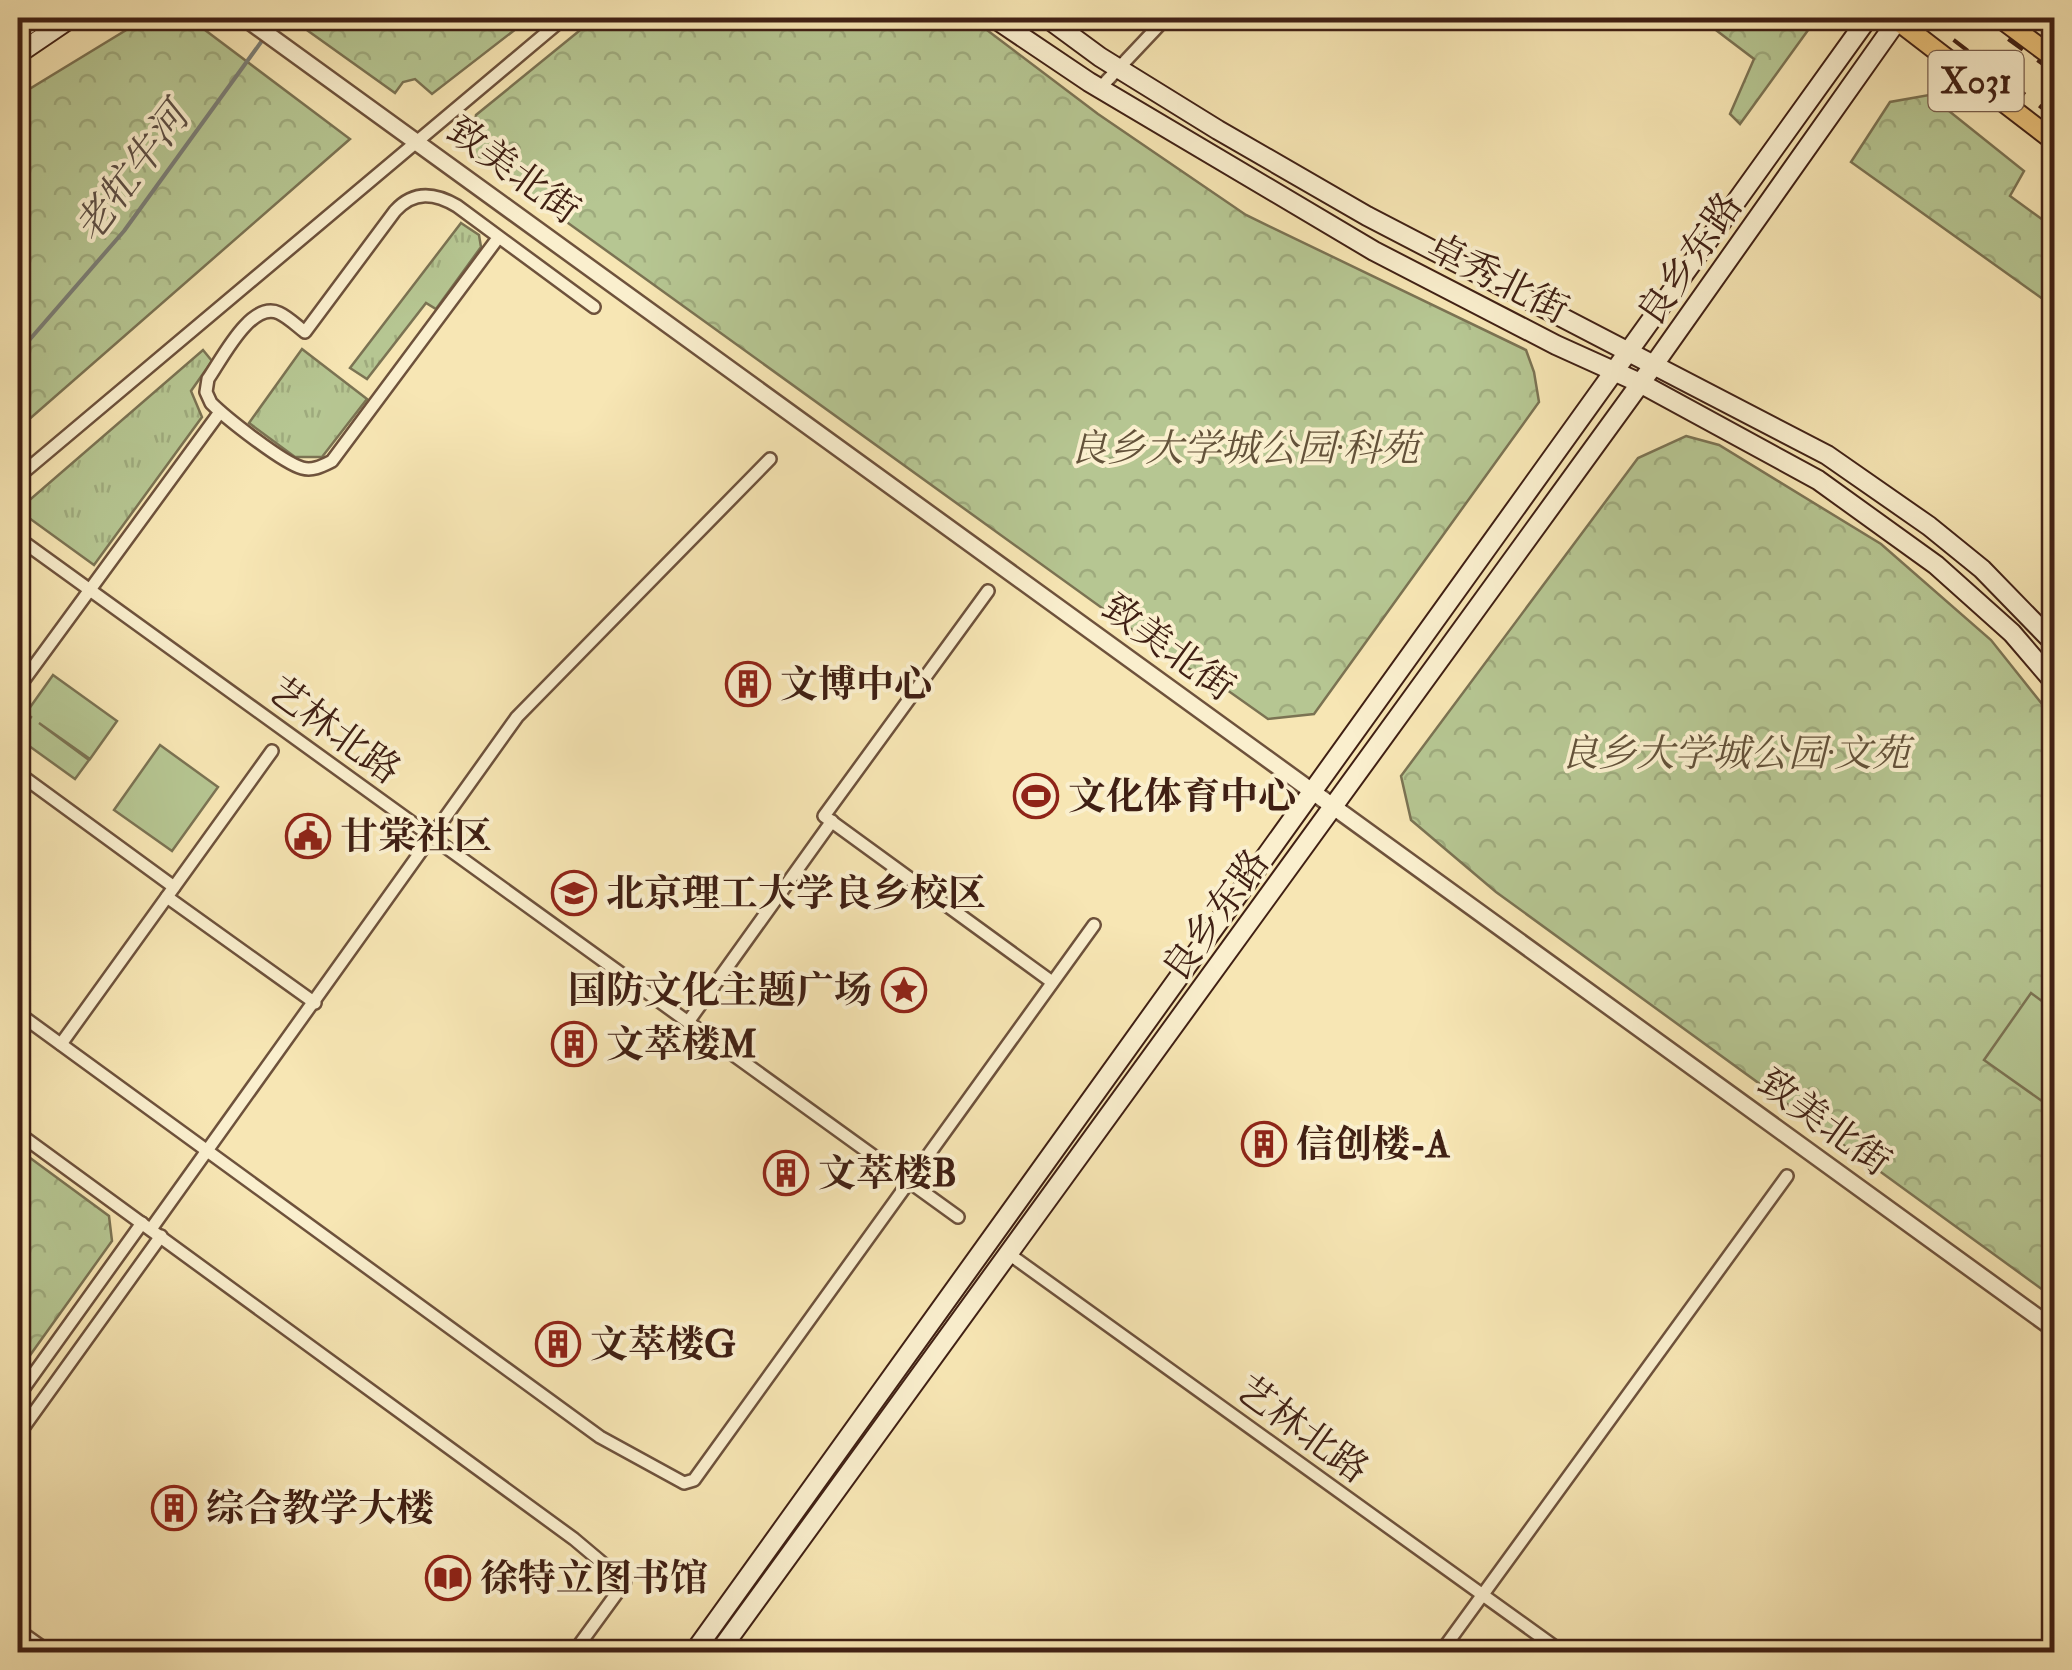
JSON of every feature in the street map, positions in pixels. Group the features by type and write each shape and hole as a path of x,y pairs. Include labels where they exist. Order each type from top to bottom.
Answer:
{"main road":[{"path":"18,31 38,18"},
{"path":"18,54 70,18"},
{"name":"卓秀北街","path":"994,18 1100,88 1374,251 1770,452 1879,521 1936,565 2012,633 2054,682"},
{"name":"卓秀北街","path":"1046,18 1119,68 1367,216 1827,455 1929,526 1982,569 2054,643"},
{"name":"良乡东路","path":"694,1652 1868,18"},
{"name":"良乡东路","path":"720,1652 1654,366 1897,18"},
{"name":"X031","path":"1897,18 2054,141"},
{"name":"X031","path":"2000,18 2054,58"},
{"path":"738,1593 754,1604"}],"street":[{"name":"致美北街","path":"245,18 2054,1328"},
{"path":"18,476 564,18"},
{"path":"1100,88 1166,18"},
{"path":"498,238 332,461 318,468 303,468 220,412 206,392 208,379 253,316 266,310 278,312 306,332 404,202 433,194 457,206 594,307"},
{"path":"18,688 220,412"},
{"path":"18,1396 209,1152 517,716 770,459"},
{"name":"艺林北路","path":"18,538 958,1217"},
{"path":"988,591 824,816 1052,982"},
{"path":"61,1044 272,751"},
{"path":"18,773 315,1003"},
{"path":"688,1022 832,822"},
{"path":"18,1012 600,1437 684,1483 694,1480 1094,925"},
{"path":"18,1133 574,1539 625,1582 574,1652"},
{"path":"1441,1652 1786,1176"},
{"path":"18,1435 152,1229"},
{"name":"艺林北路","path":"1009,1254 1562,1652"},
{"path":"18,1630 49,1652"}],"green space":[{"path":"146,18 189,18 350,139 18,429 18,96"},
{"path":"290,18 530,18 432,94 415,79 403,82 395,93"},
{"name":"良乡大学城公园·科苑","path":"595,18 971,18 1098,114 1246,215 1526,350 1539,402 1314,714 1268,719 1213,680 1181,665 471,153 476,115"},
{"path":"1700,18 1808,18 1811,26 1740,124 1730,114 1754,59"},
{"path":"1929,95 2024,171 2010,196 2054,228 2054,307 1851,162 1890,102"},
{"path":"461,223 479,235 481,247 436,309 426,303 367,379 350,368"},
{"path":"302,349 367,399 322,457 295,457 249,423"},
{"path":"203,350 212,361 191,391 202,417 94,565 18,510"},
{"name":"良乡大学城公园·文苑","path":"1686,436 1719,445 1881,544 1991,640 2054,719 2054,1298 1496,892 1411,820 1401,776 1638,458"},
{"path":"53,675 117,721 90,759 39,723 89,760 75,779 18,738 31,717 26,713"},
{"path":"160,745 218,787 172,851 114,810"},
{"path":"2031,993 2054,1010 2054,1084 2042,1101 1984,1060"},
{"path":"18,1149 109,1216 112,1241 18,1372"}],"waterway":[{"name":"老牤牛河","path":"270,30 279,18"},
{"name":"老牤牛河","path":"18,353 124,231 264,38"}],"railway":[{"path":"1925,18 2054,117"},
{"path":"1979,18 2054,72"}],"place":[{"name":"文博中心","path":"748,684"},
{"name":"文化体育中心","path":"1036,796"},
{"name":"甘棠社区","path":"308,836"},
{"name":"北京理工大学良乡校区","path":"574,893"},
{"name":"国防文化主题广场","path":"904,990"},
{"name":"文萃楼M","path":"574,1044"},
{"name":"信创楼-A","path":"1264,1144"},
{"name":"文萃楼B","path":"786,1173"},
{"name":"文萃楼G","path":"558,1344"},
{"name":"综合教学大楼","path":"174,1508"},
{"name":"徐特立图书馆","path":"448,1578"}]}
